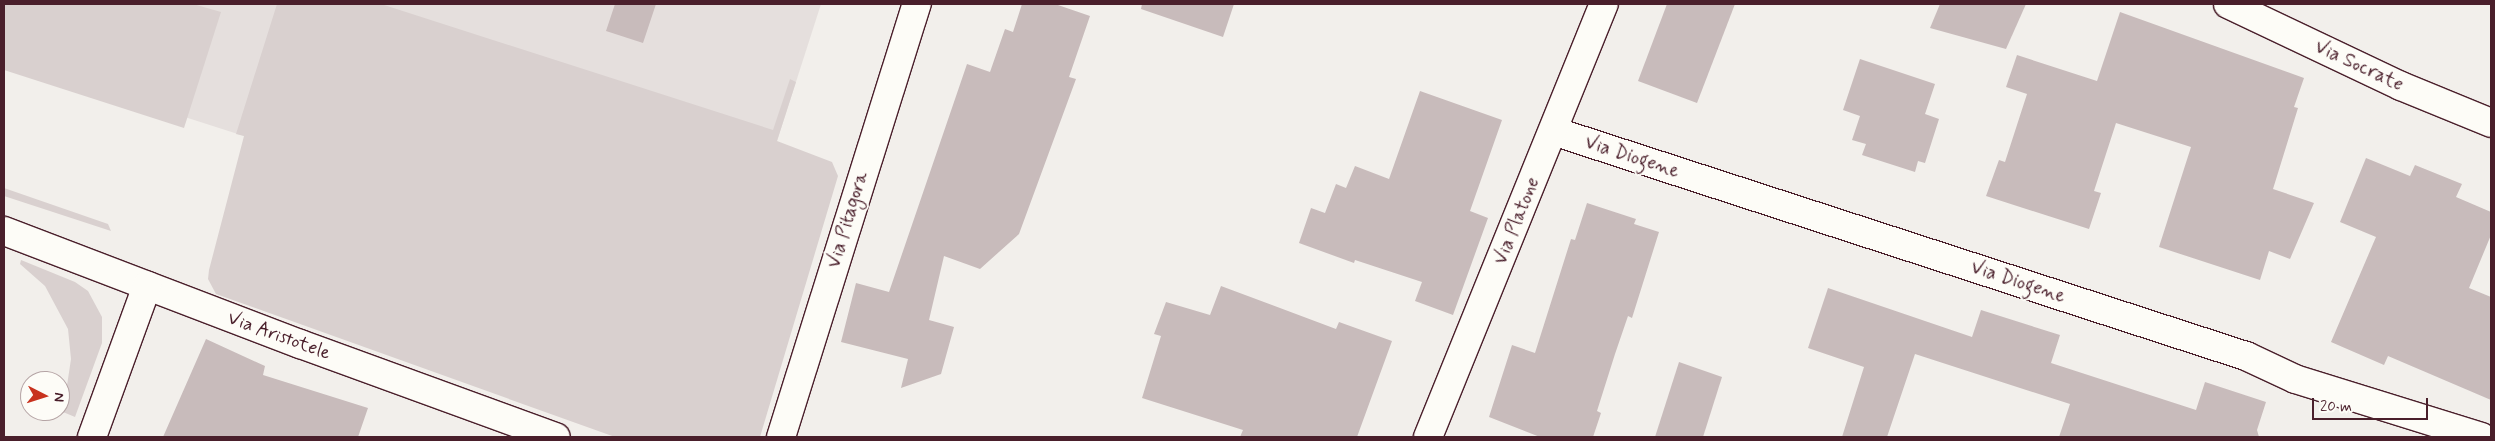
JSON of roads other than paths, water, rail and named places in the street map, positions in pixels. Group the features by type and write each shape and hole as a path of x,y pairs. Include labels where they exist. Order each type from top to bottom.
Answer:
{"street":[{"name":"Via Pitagora","path":"781,437 917,4"},
{"name":"Via Platone","path":"1428,437 1604,4"},
{"name":"Via Socrate","path":"2228,4 2401,86 2491,123"},
{"name":"Via Diogene","path":"1553,131 2246,356 2295,379 2481,437"},
{"name":"Via Aristotele","path":"4,230 147,286 556,437"},
{"path":"92,437 147,286"}]}
